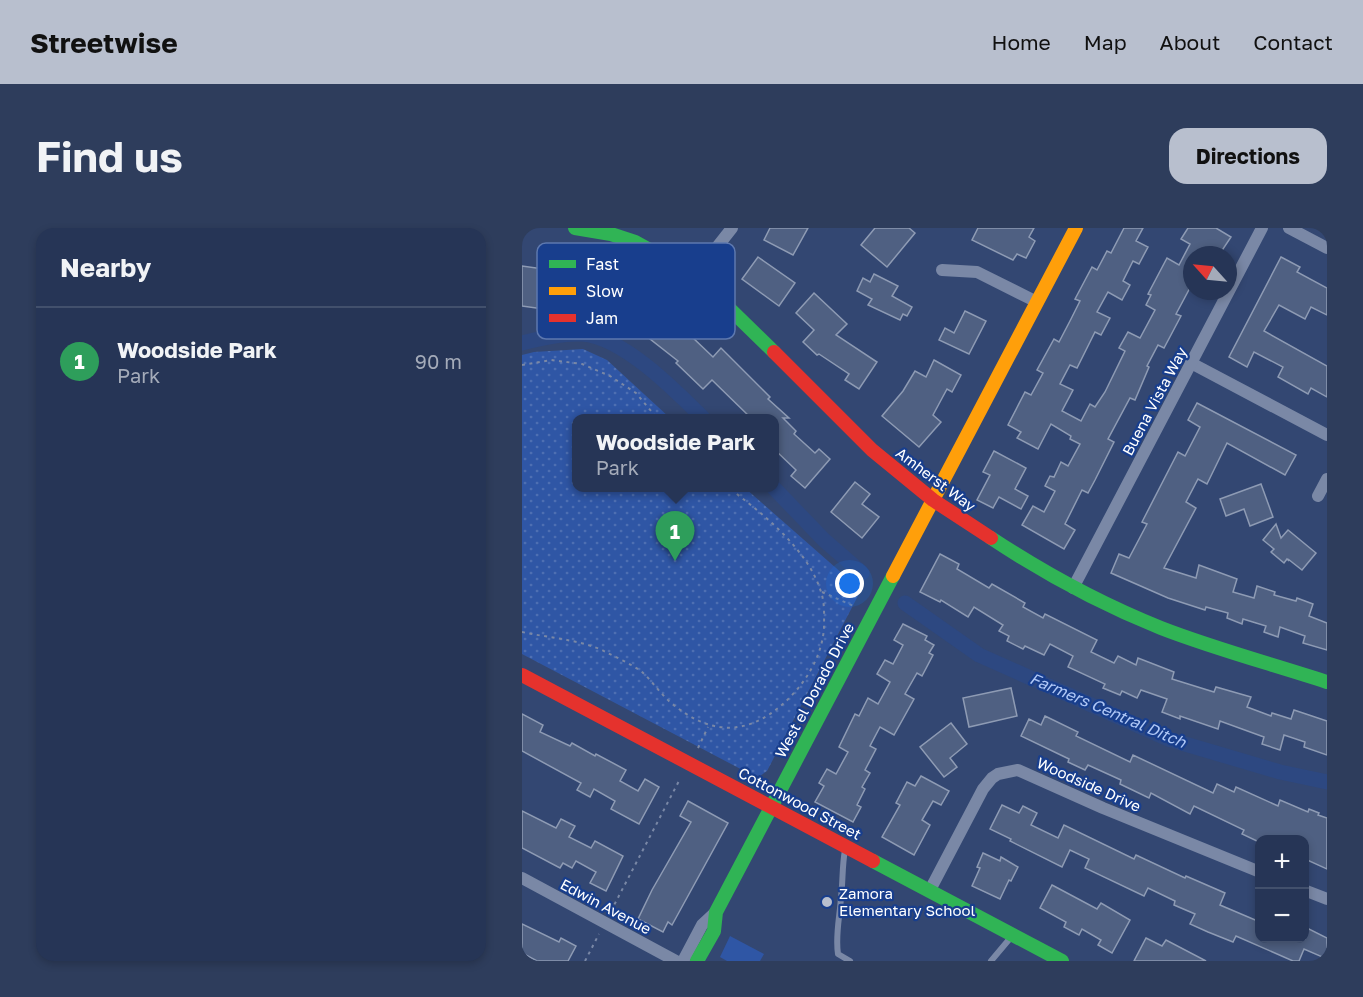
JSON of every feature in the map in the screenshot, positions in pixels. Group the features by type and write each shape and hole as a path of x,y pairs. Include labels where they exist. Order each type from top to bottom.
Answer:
{"street":[{"name":"Amherst Way","path":"575,228 611,234 637,243"},
{"path":"720,243 732,228"},
{"name":"West el Dorado Drive","path":"683,961 702,925 716,912 1076,228"},
{"name":"Buena Vista Way","path":"1073,588 1262,228"},
{"path":"1289,228 1327,248"},
{"path":"942,270 976,272 1037,302"},
{"name":"Amherst Way","path":"735,313 872,450 933,500 1036,568 1073,588 1161,628 1327,682"},
{"path":"1191,363 1327,435"},
{"path":"1318,496 1327,479"},
{"name":"Cottonwood Street","path":"522,675 1062,961"},
{"name":"Woodside Drive","path":"930,890 983,789 998,774 1018,770 1103,808 1255,870"},
{"name":"Edwin Avenue","path":"522,878 676,961"},
{"path":"1309,892 1327,899"},
{"name":"West el Dorado Drive","path":"697,961 714,931 716,912"}],"lane":[{"path":"846,847 836,941 838,954 850,961"},
{"path":"991,961 1014,935"}],"path":[{"path":"522,364 551,360 582,364 610,376 636,393 654,414"},
{"path":"522,632 574,640 621,660 642,673 688,715 709,726 737,727 755,722 775,711 804,681 818,657 823,638 824,616 821,592 802,555 758,510 734,492"},
{"path":"821,592 855,607"},
{"path":"698,748 709,726"},
{"path":"610,913 680,779"},
{"path":"585,961 601,932"}],"shaded area":[{"path":"583,349 607,360 666,414 572,414 572,492 750,492 861,590 767,771 760,776 752,775 522,654 522,355 534,352"},
{"path":"730,936 764,954 760,961 727,961 720,957"}],"building":[{"path":"770,228 808,228 793,255 764,240"},
{"path":"875,228 909,228 915,233 887,267 861,245"},
{"path":"978,228 1034,228 1029,237 1035,241 1026,258 1017,254 1013,260 972,240"},
{"path":"1124,228 1143,228 1136,241 1148,247 1139,264 1133,261 1123,281 1130,285 1122,300 1108,292 1097,312 1110,318 1101,335 1095,332 1077,368 1070,365 1060,384 1073,390 1062,411 1081,421 1090,404 1095,407 1125,351 1119,348 1128,332 1140,338 1155,310 1146,305 1151,295 1148,294 1167,258 1179,265 1183,257 1183,300 1176,314 1181,316 1164,348 1158,345 1147,366 1149,367 1135,400 1130,398 1108,439 1114,442 1088,493 1082,490 1065,524 1075,530 1064,549 1022,525 1033,506 1044,512 1055,491 1045,486 1050,476 1054,477 1061,462 1068,466 1080,444 1051,424 1038,449 1017,438 1021,432 1008,425 1025,392 1031,395 1043,373 1037,370 1054,339 1059,342 1080,301 1075,299 1092,267 1097,270 1107,251 1111,253"},
{"path":"1188,228 1216,228 1231,237 1225,246 1189,246 1190,244 1181,239"},
{"path":"758,257 795,283 779,306 742,279"},
{"path":"1281,257 1300,267 1297,272 1327,288 1327,315 1311,307 1305,319 1279,305 1264,331 1327,366 1327,397 1311,388 1308,394 1278,377 1283,367 1254,352 1247,367 1229,357"},
{"path":"522,266 537,268 537,308 522,306"},
{"path":"874,274 898,286 892,296 912,307 907,316 903,314 900,320 868,305 872,299 857,291 863,278 870,282"},
{"path":"814,293 847,324 836,335 877,362 859,389 845,380 849,374 819,354 817,355 803,342 814,330 796,313"},
{"path":"965,311 986,321 969,354 939,340 945,328 954,333"},
{"path":"650,339 694,339 713,357 721,348 770,397 768,399 789,418 783,418 796,431 794,434 815,453 819,449 830,459 805,488 791,476 796,470 779,454 779,414 747,414 712,380 703,389 676,363 678,361"},
{"path":"934,360 961,375 952,392 947,389 933,415 941,422 919,447 882,416 903,391 915,371 926,377"},
{"path":"1197,403 1296,455 1285,475 1227,443 1207,484 1198,479 1186,502 1196,508 1164,568 1196,578 1199,565 1237,579 1233,592 1254,598 1257,586 1275,592 1274,595 1296,601 1297,598 1313,604 1309,616 1327,623 1327,650 1303,643 1305,636 1280,627 1278,637 1264,632 1266,626 1243,619 1242,624 1227,618 1228,613 1206,607 1205,610 1168,598 1111,573 1119,554 1129,558 1147,524 1142,522 1178,452 1185,456 1200,427 1188,420"},
{"path":"994,451 1026,468 1015,489 1028,496 1021,509 999,497 993,508 977,500 990,475 983,472"},
{"path":"855,482 870,494 862,504 879,517 862,538 831,512"},
{"path":"1261,484 1273,517 1250,526 1244,509 1226,516 1220,499"},
{"path":"1276,524 1281,538 1288,530 1316,553 1302,570 1288,559 1289,561 1287,559 1284,563 1271,552 1274,549 1263,540"},
{"path":"940,554 959,564 957,569 989,588 992,584 1025,603 1023,607 1043,618 1045,614 1097,640 1091,652 1114,663 1118,656 1136,665 1138,658 1174,672 1172,679 1214,692 1216,687 1251,697 1247,707 1271,716 1272,713 1291,719 1294,710 1327,721 1327,755 1304,747 1305,742 1284,735 1280,750 1262,744 1264,737 1220,721 1218,729 1180,716 1180,719 1162,712 1167,699 1141,690 1137,698 1122,691 1120,695 1103,688 1105,684 1068,667 1073,656 1050,644 1044,655 1025,646 1023,649 1007,641 1009,636 999,631 1003,625 974,607 968,617 941,600 940,602 920,592"},
{"path":"903,624 927,636 925,640 934,645 929,653 933,655 922,676 917,673 905,694 914,699 894,735 880,727 870,746 876,749 865,770 870,773 862,787 865,789 857,805 861,807 853,822 815,802 824,786 819,783 827,769 836,774 848,752 839,747 855,714 859,716 868,698 878,704 890,682 877,674 885,660 893,664 903,645 894,640"},
{"path":"1011,688 1017,716 969,727 963,698"},
{"path":"522,714 543,725 540,732 570,746 572,743 626,770 620,781 638,791 645,779 659,787 639,824 611,809 615,801 594,789 590,797 577,790 581,783 522,751"},
{"path":"1045,716 1078,732 1076,736 1130,762 1133,755 1213,793 1217,784 1234,792 1236,787 1278,806 1280,800 1308,812 1309,809 1319,813 1318,815 1327,818 1327,869 1309,861 1309,835 1255,835 1255,840 1242,834 1244,830 1194,806 1190,814 1151,793 1149,798 1120,784 1121,780 1088,765 1085,770 1068,762 1069,759 1021,736 1029,719 1041,725"},
{"path":"951,723 967,744 950,758 957,767 944,777 920,747"},
{"path":"921,776 949,791 941,805 933,801 922,820 930,825 914,855 882,837 900,805 896,803 907,782 915,786"},
{"path":"688,801 728,823 672,925 668,922 663,932 638,919 691,822 680,816"},
{"path":"1002,805 1019,813 1023,806 1037,813 1031,825 1058,838 1064,825 1134,859 1136,855 1185,878 1186,876 1225,893 1220,905 1255,920 1255,943 1309,943 1309,929 1327,938 1327,959 1304,949 1299,961 1293,961 1236,936 1233,942 1190,924 1195,914 1174,905 1175,901 1148,888 1144,896 1085,868 1089,859 1070,850 1062,867 990,829"},
{"path":"522,811 556,828 561,819 575,826 569,837 591,848 595,841 623,856 606,891 590,883 596,872 576,861 572,868 563,863 560,868 522,848"},
{"path":"983,853 1000,861 1001,857 1018,867 1000,899 972,886 980,868 977,867"},
{"path":"1052,885 1097,909 1101,903 1130,920 1112,953 1098,945 1101,940 1082,929 1079,935 1064,927 1066,922 1040,908"},
{"path":"522,924 559,942 561,938 576,946 568,961 537,961 522,953"},
{"path":"1146,938 1162,946 1166,940 1206,961 1134,961"}],"waterway":[{"name":"Farmers Central Ditch","path":"522,343 540,339"},
{"name":"Farmers Central Ditch","path":"603,339 614,344 647,367 699,414"},
{"name":"Farmers Central Ditch","path":"778,492 824,540 862,573"},
{"name":"Farmers Central Ditch","path":"905,603 979,655 1168,739 1280,772 1327,782"}],"traffic: fast":[{"path":"575,228 611,234 637,243"},
{"path":"735,314 774,352"},
{"path":"991,538 1073,587 1139,619 1202,643 1327,682"},
{"path":"697,961 714,931 716,912 893,576"},
{"path":"873,861 1062,961"}],"traffic: slow":[{"path":"893,576 1076,228"}],"traffic: jam":[{"path":"774,352 872,450 933,500 991,538"},
{"path":"522,675 873,861"}],"place":[{"name":"Woodside Park","path":"675,561"},
{"name":"Zamora Elementary School","path":"827,902"}]}
